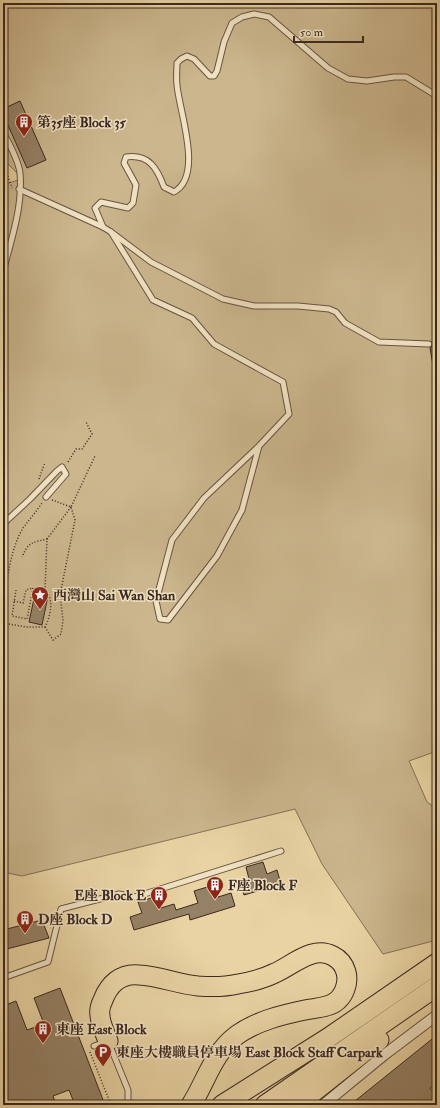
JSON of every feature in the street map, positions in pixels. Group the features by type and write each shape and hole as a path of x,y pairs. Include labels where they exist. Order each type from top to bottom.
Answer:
{"highway":[{"path":"97,1045 101,1003 106,990 114,981 125,976 137,974 198,986 219,986 244,984 262,978 284,969 313,953 326,953 336,958 340,962 346,971 347,983 340,999 328,1006 295,1012 262,1021 236,1036 224,1047 214,1061 191,1105"},
{"path":"238,1105 328,1038 437,963"},
{"path":"265,1105 437,986"},
{"path":"296,1105 437,992"},
{"path":"222,1105 328,1038"}],"street":[{"path":"323,1105 384,1055 437,1015"}],"lane":[{"path":"103,227 95,208 101,202 128,208 133,203 136,185 124,163 126,158 134,156 143,158 152,164 158,171 164,187 174,192 178,189 185,178 189,144 177,85 177,63 181,58 187,56 194,59 210,76 214,76 217,71 228,31 232,23 242,17 254,14 269,17 328,68 348,79 367,81 394,77 406,77 437,96"},
{"path":"3,134 8,141 20,172 20,204 3,272"},
{"path":"19,189 103,227 151,262 223,298 254,306 298,306 329,309 336,312 345,323 379,342 430,344"},
{"path":"111,232 154,300 192,318 214,344 283,382 289,414 259,446 204,498 172,540 156,601 160,619 168,620 217,556 242,510 259,446"},
{"path":"3,524 57,471 62,468 66,474 46,497"},
{"path":"3,978 48,962 61,909 119,894 135,897 282,851"},
{"path":"97,1045 128,1090 128,1105"}],"path":[{"path":"3,162 13,191 13,201 20,204"},
{"path":"62,468 76,449 82,449 92,434 86,422"},
{"path":"45,589 47,539 71,507 95,456"},
{"path":"3,606 9,565 23,528 46,497 71,507"},
{"path":"45,627 53,640 61,634 63,620 60,595 75,520 71,507"},
{"path":"22,557 25,549 30,543 47,539"},
{"path":"14,601 23,603 26,590 33,588 45,589 50,594 52,601 48,621 45,627"},
{"path":"16,590 12,616 27,619 33,588"},
{"path":"3,623 26,627 45,627"},
{"path":"97,1045 111,1105"}],"shaded area":[{"path":"3,3 437,3 437,751 409,761 427,802 437,809 437,940 383,954 322,864 295,809 22,876 3,872 3,181 6,184 21,179 20,176 3,159"}],"building":[{"name":"第35座 Block 35","path":"20,101 46,160 27,168 3,114 3,109"},
{"path":"437,341 437,365 433,365 430,348 433,346 433,343"},
{"path":"35,594 48,596 42,625 29,622"},
{"path":"263,862 267,874 277,870 281,884 244,895 240,881 249,879 246,867"},
{"path":"214,885 218,897 231,893 235,906 190,920 189,914 134,930 130,917 142,913 138,902 158,896 161,908 174,904 176,910 198,903 194,891"},
{"name":"D座 Block D","path":"42,920 49,938 3,950 3,930"},
{"name":"東座 East Block","path":"60,988 105,1105 75,1105 69,1090 53,1096 56,1105 3,1105 3,1006 16,1001 27,1030 44,1024 34,998"},
{"path":"437,1035 437,1082 430,1088 437,1097 437,1105 350,1105"}],"place":[{"name":"第35座 Block 35","path":"24,137"},
{"name":"西灣山 Sai Wan Shan","path":"40,610"},
{"name":"F座 Block F","path":"215,900"},
{"name":"E座 Block E","path":"159,910"},
{"name":"D座 Block D","path":"25,934"},
{"name":"東座 East Block","path":"43,1044"},
{"name":"東座大樓職員停車場 East Block Staff Carpark","path":"103,1067"}]}
